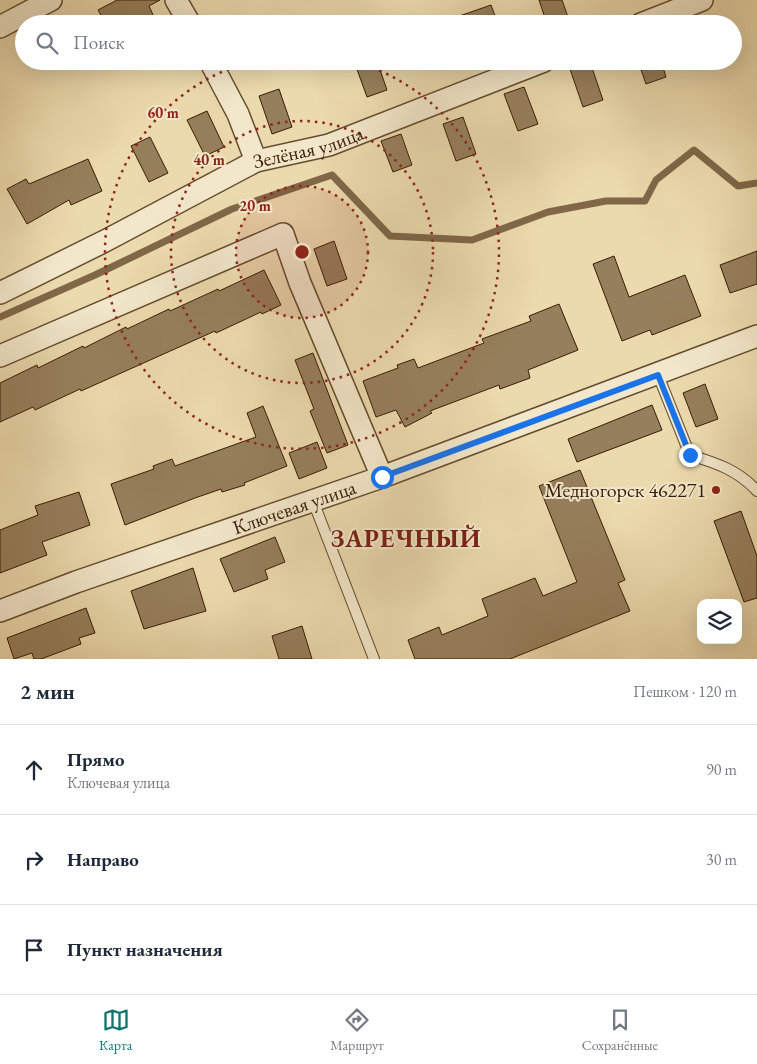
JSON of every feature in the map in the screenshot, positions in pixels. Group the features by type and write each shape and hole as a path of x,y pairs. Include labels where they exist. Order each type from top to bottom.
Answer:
{"street":[{"path":"23,15 51,0"},
{"path":"176,0 185,15"},
{"path":"664,15 702,0"},
{"path":"0,27 15,19"},
{"path":"215,70 238,114 256,161"},
{"name":"Зелёная улица","path":"0,293 103,242 256,161 329,145 521,70"},
{"path":"0,356 283,234 300,283 382,477"},
{"name":"Ключевая улица","path":"0,611 76,582 382,477 658,375 757,336"}],"lane":[{"path":"658,375 690,455 721,464 746,479 757,491"},
{"path":"312,501 374,659"}],"building":[{"path":"117,0 160,0 149,6 153,15 101,15 98,10"},
{"path":"539,0 562,0 567,15 544,15"},
{"path":"491,5 495,15 462,15"},
{"path":"357,70 380,70 387,90 367,97"},
{"path":"570,70 593,70 603,100 583,107"},
{"path":"641,70 664,70 666,77 646,84"},
{"path":"524,87 538,124 518,131 504,94"},
{"path":"279,89 292,127 272,134 259,96"},
{"path":"207,111 224,147 205,156 187,120"},
{"path":"463,117 476,154 456,161 443,124"},
{"path":"401,134 412,165 393,172 381,141"},
{"path":"150,137 168,173 149,182 131,146"},
{"path":"88,159 102,191 71,205 69,200 27,224 7,189 26,179 29,184"},
{"path":"334,241 347,279 327,286 314,249"},
{"path":"757,251 757,284 730,293 720,265"},
{"path":"614,256 629,297 685,275 701,316 652,335 650,330 622,341 593,264"},
{"path":"264,270 281,305 216,333 215,331 81,391 80,389 35,410 33,407 0,422 0,383 37,365 38,368 126,327 127,329 218,289 219,291"},
{"path":"559,304 578,350 528,370 530,378 500,389 499,385 430,411 432,413 405,427 396,410 376,417 363,381 398,368 397,365 414,359 418,368 484,343 482,339 531,321 529,316"},
{"path":"313,353 348,445 327,453 310,411 314,409 295,360"},
{"path":"705,384 718,419 696,427 683,393"},
{"path":"652,405 662,430 577,462 568,439"},
{"path":"263,406 287,466 244,483 245,485 222,492 221,489 125,525 111,484 154,469 153,466 172,459 175,466 256,437 247,413"},
{"path":"317,442 327,468 299,479 289,453"},
{"path":"580,470 625,580 618,583 630,611 510,659 415,659 408,640 439,627 442,635 488,616 482,599 535,578 543,596 577,582 539,486"},
{"path":"79,492 90,525 42,542 47,555 0,573 0,530 38,515 35,506"},
{"path":"741,511 757,556 757,598 744,602 714,521"},
{"path":"275,537 285,562 265,570 268,579 234,592 220,559"},
{"path":"193,568 206,611 144,629 131,591"},
{"path":"86,608 95,633 79,638 81,644 41,659 34,659 32,653 14,659 7,638"},
{"path":"302,626 312,659 279,659 272,636"}],"waterway":[{"path":"0,317 95,275 232,209 332,175 390,236 472,240 548,212 606,201 645,201 656,180 694,150 738,186 757,183"}],"place":[{"name":"Медногорск 462271","path":"716,490"}],"district":[{"name":"ЗАРЕЧНЫЙ","path":"406,538"}],"route":[{"path":"382,477 658,375 690,455"}]}
